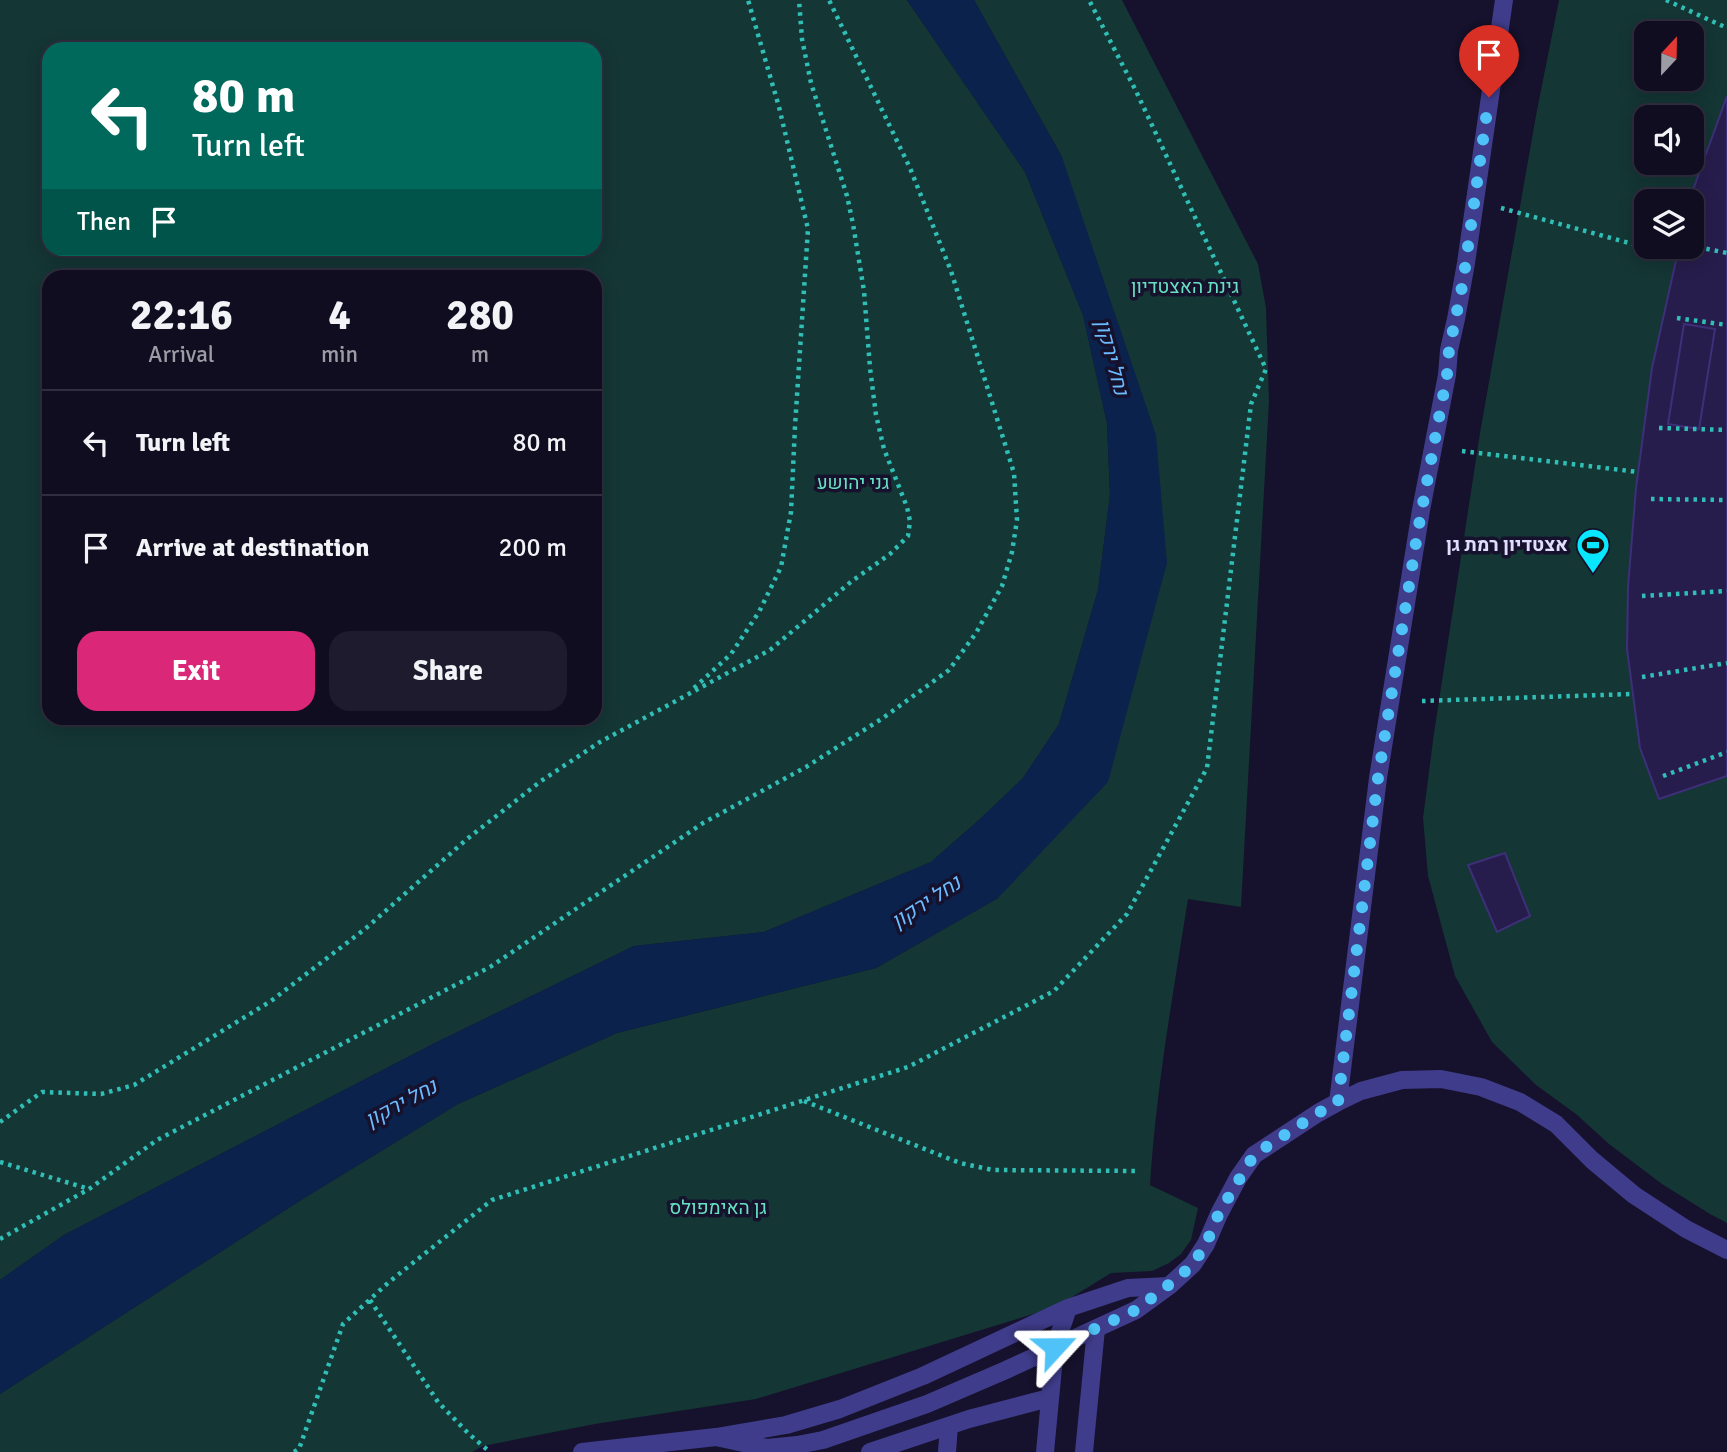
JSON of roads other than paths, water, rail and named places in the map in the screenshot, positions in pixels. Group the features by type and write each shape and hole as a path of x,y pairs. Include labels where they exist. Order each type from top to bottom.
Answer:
{"lane":[{"path":"1338,1102 1378,778 1419,522 1460,297 1501,1"},
{"path":"582,1452 716,1444 767,1448 823,1440 927,1404 1096,1329 1136,1310 1193,1264 1206,1244 1225,1202 1254,1155 1338,1102 1361,1091 1402,1080 1441,1079 1481,1087 1520,1102 1556,1124 1592,1160 1634,1195 1686,1229 1727,1250"},
{"path":"716,1444 840,1409 923,1376 1068,1308 1128,1288 1169,1286"},
{"path":"1068,1308 1096,1329"},
{"path":"1045,1452 1055,1347 1068,1308"},
{"path":"1084,1452 1096,1329"},
{"path":"870,1452 948,1426 1049,1398"},
{"path":"947,1452 948,1426"}],"water":[{"name":"נחל ירקון","path":"907,0 974,0 1062,157 1156,435 1167,563 1108,782 998,898 876,968 617,1033 458,1104 301,1200 0,1394 0,1280 64,1235 435,1043 634,946 764,932 931,862 1023,778 1059,724 1098,590 1110,495 1107,423 1083,315 1025,172"}],"place":[{"name":"אצטדיון רמת גן","path":"1593,575"}],"park label":[{"name":"גינת האצטדיון","path":"1185,287"},
{"name":"גני יהושע","path":"853,483"},
{"name":"גן האימפולס","path":"718,1208"}]}
